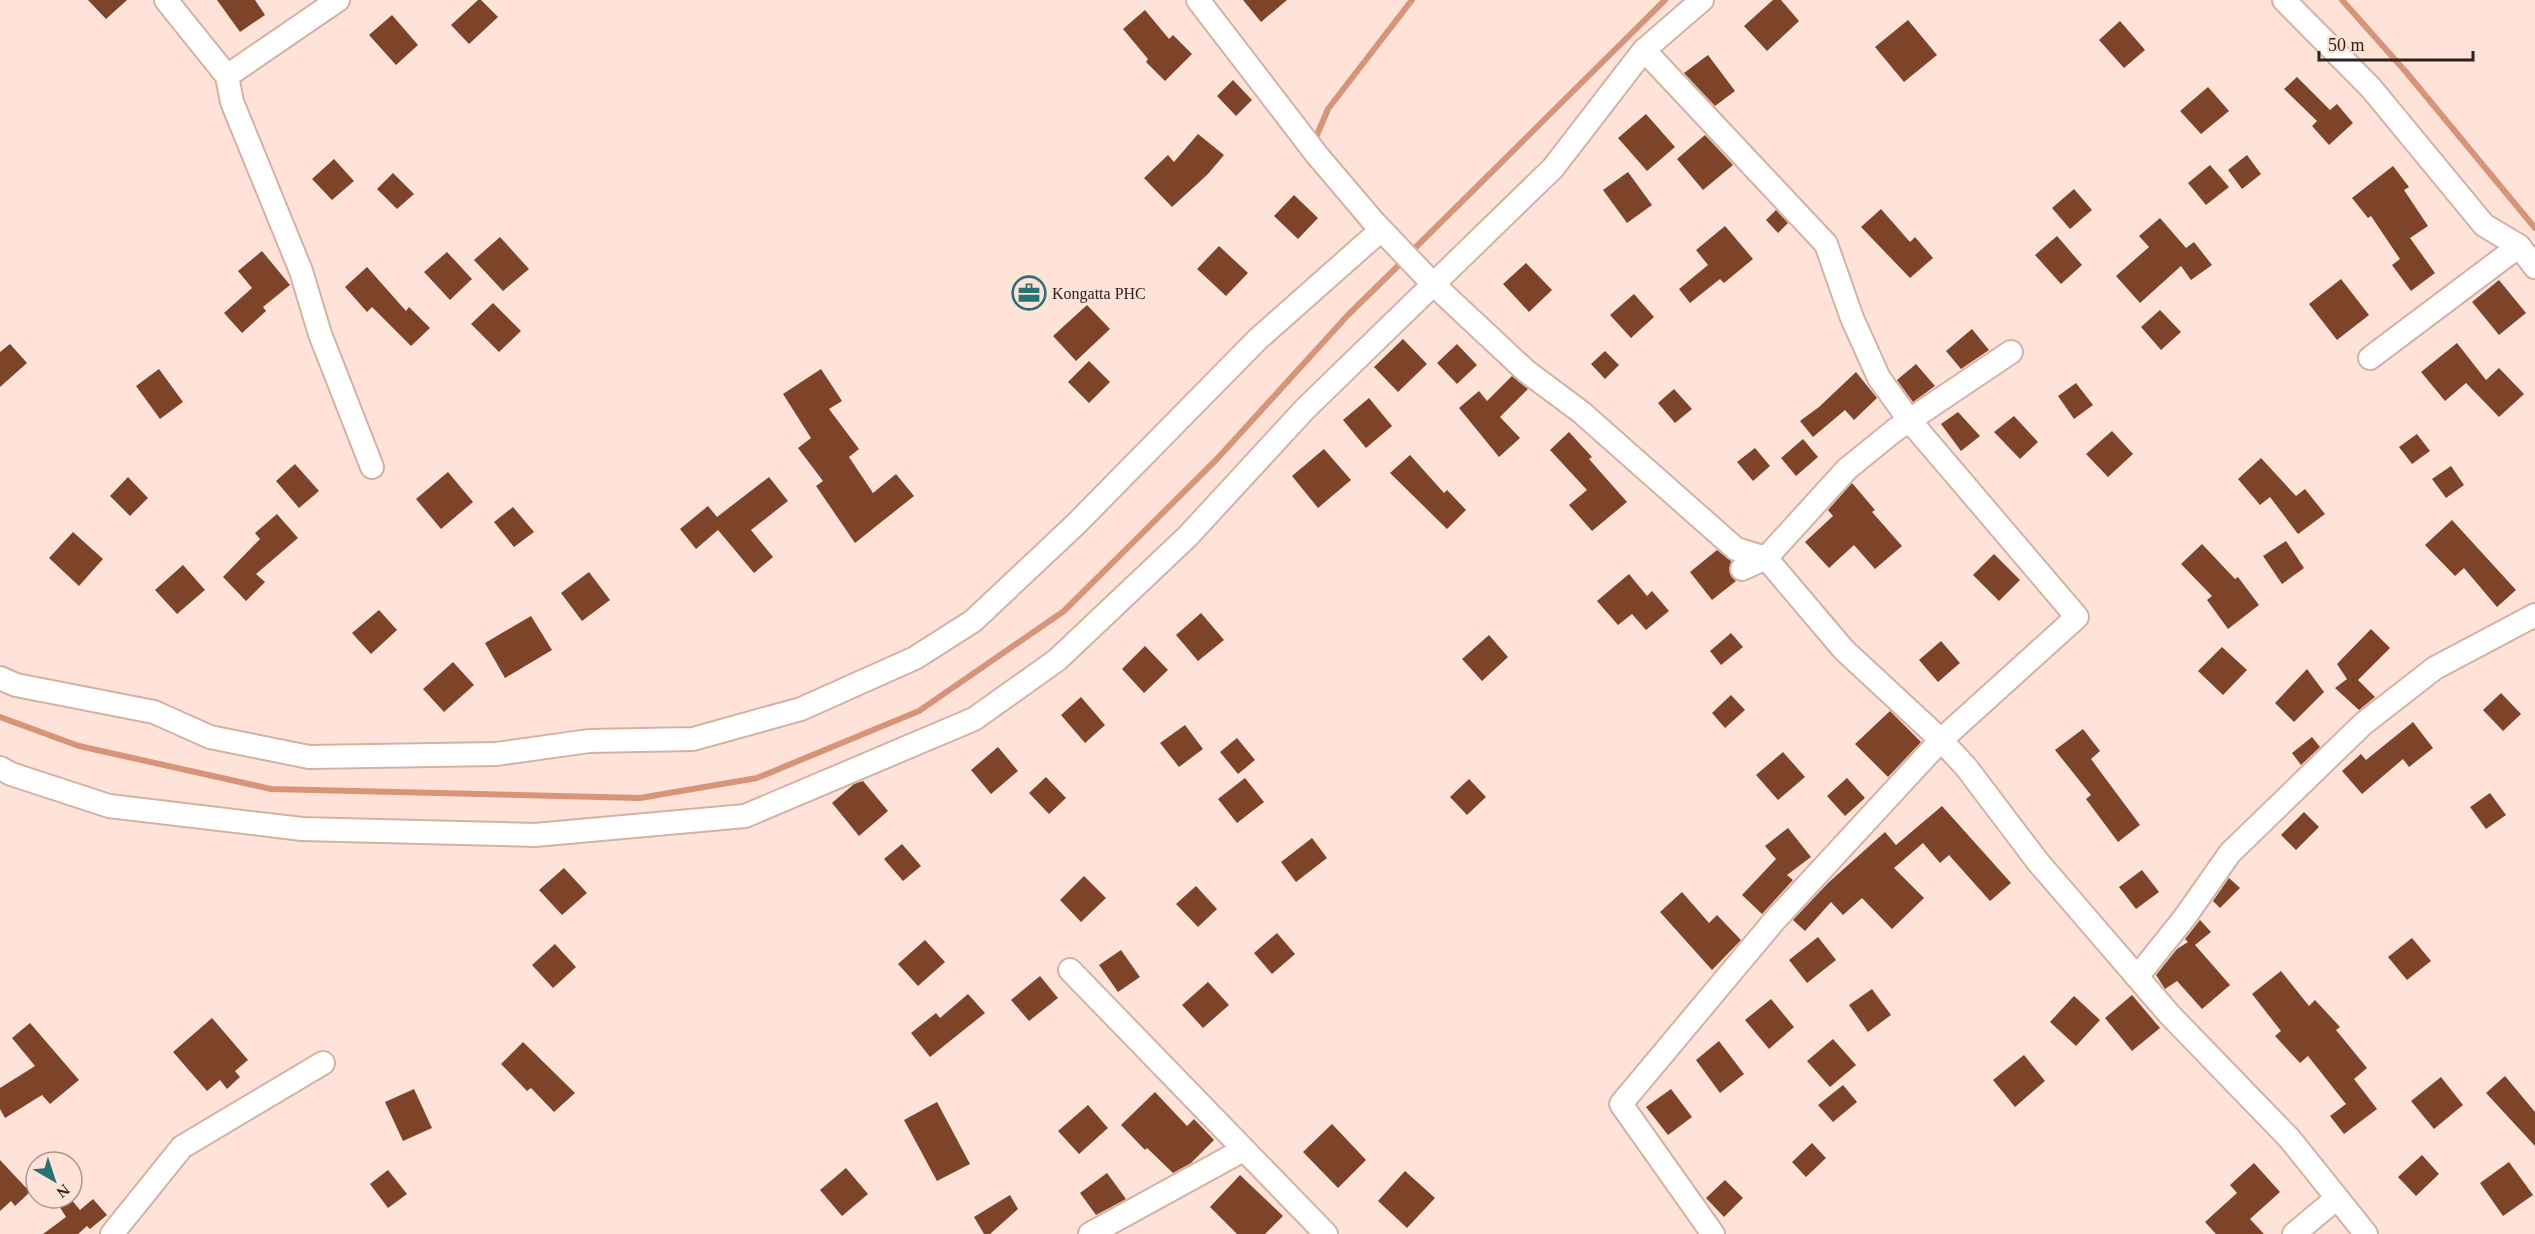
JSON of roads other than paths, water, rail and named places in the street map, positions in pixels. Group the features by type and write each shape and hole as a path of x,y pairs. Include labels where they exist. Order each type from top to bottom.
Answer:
{"street":[{"path":"166,0 227,76 232,102 301,271 320,334 372,467"},
{"path":"227,76 338,0"},
{"path":"1198,0 1317,155 1381,230 1427,277 1526,371 1581,412 1736,549 1766,558 1844,650 1941,740 1966,767 2038,862 2137,977 2289,1138 2366,1234"},
{"path":"0,768 11,774 109,806 302,829 536,835 745,816 974,719 1057,660 1188,536 1427,277 1553,168 1644,50 1702,0"},
{"path":"2284,0 2371,88 2484,225 2519,246 2535,267"},
{"path":"1644,50 1827,244 1852,318 1879,378 1910,421 2077,617 1941,740 1774,921 1621,1104 1713,1234"},
{"path":"0,678 16,685 154,712 210,737 309,757 496,754 589,741 693,739 801,708 915,658 974,621 1076,524 1258,339 1381,230"},
{"path":"2370,358 2519,246"},
{"path":"1742,569 1766,558 1847,469 1895,430 2011,352"},
{"path":"2137,977 2185,917 2230,853 2363,724 2434,668 2535,615"},
{"path":"1070,970 1244,1150 1284,1188 1326,1234"},
{"path":"112,1234 182,1147 323,1062"},
{"path":"1090,1234 1244,1150"},
{"path":"2294,1234 2337,1198"}],"waterway":[{"path":"1317,135 1328,109 1412,0"},
{"path":"1410,253 1665,0"},
{"path":"2342,0 2406,72 2535,228"},
{"path":"0,717 79,746 271,789 640,798 757,778 919,711 1064,611 1217,459 1348,315 1403,261"}],"place":[{"name":"Kongatta PHC","path":"1029,293"}]}
